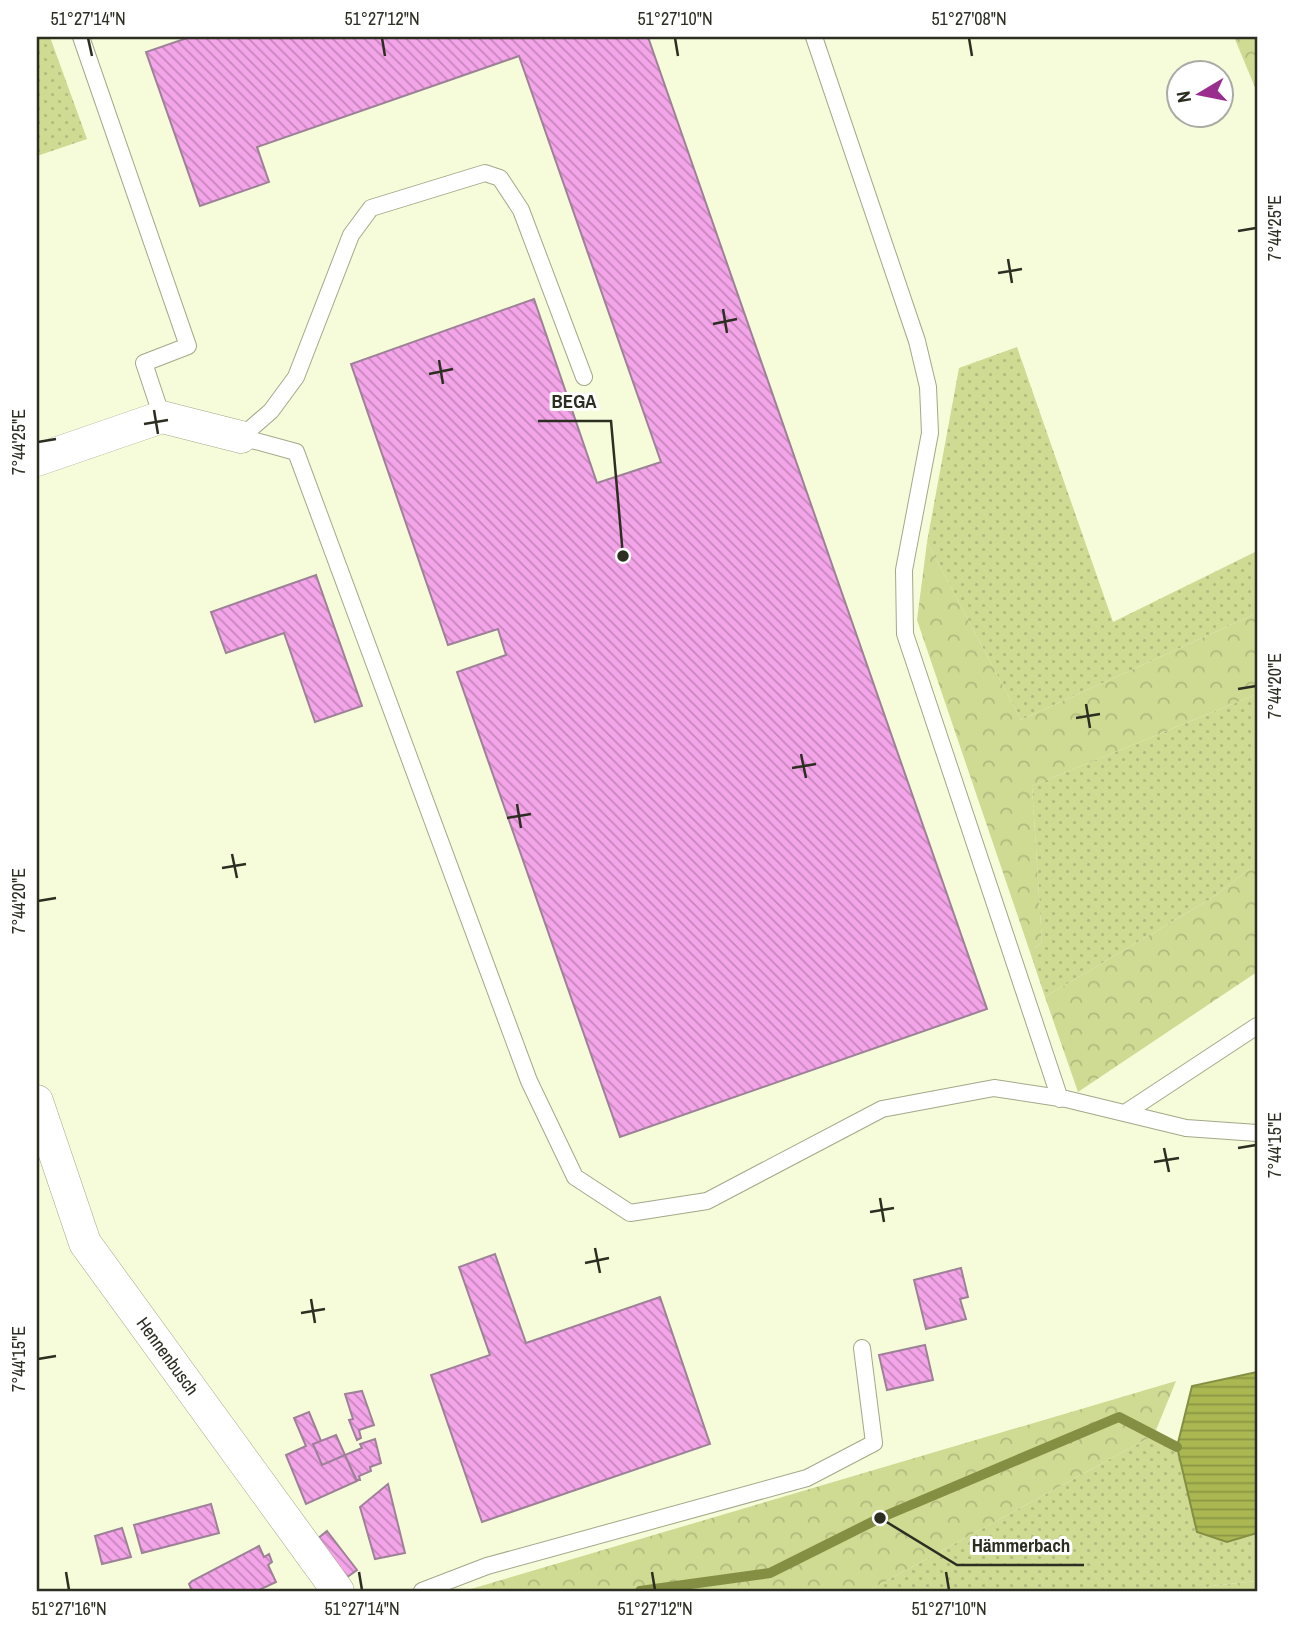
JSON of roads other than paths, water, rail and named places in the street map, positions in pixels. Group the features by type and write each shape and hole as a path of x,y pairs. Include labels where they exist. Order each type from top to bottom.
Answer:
{"street":[{"path":"37,460 162,417 241,437"},
{"name":"Hennenbusch","path":"37,1101 85,1243 338,1591"}],"lane":[{"path":"81,37 188,346 144,363 162,417"},
{"path":"814,37 917,341 928,387 930,433 904,570 905,635 1060,1098"},
{"path":"241,437 271,411 296,377 351,235 371,208 485,173 500,178 521,210 584,377"},
{"path":"241,437 296,452 530,1081 575,1177 630,1213 707,1201 882,1109 994,1088 1060,1098 1186,1128 1257,1133"},
{"path":"1125,1114 1248,1035 1257,1026"},
{"path":"422,1591 487,1566 807,1478 874,1443 862,1348"}],"waterway":[{"path":"640,1591 770,1573 880,1518 1119,1417 1177,1447"}],"place":[{"name":"BEGA","path":"623,556"},
{"name":"Hämmerbach","path":"880,1518"}]}
